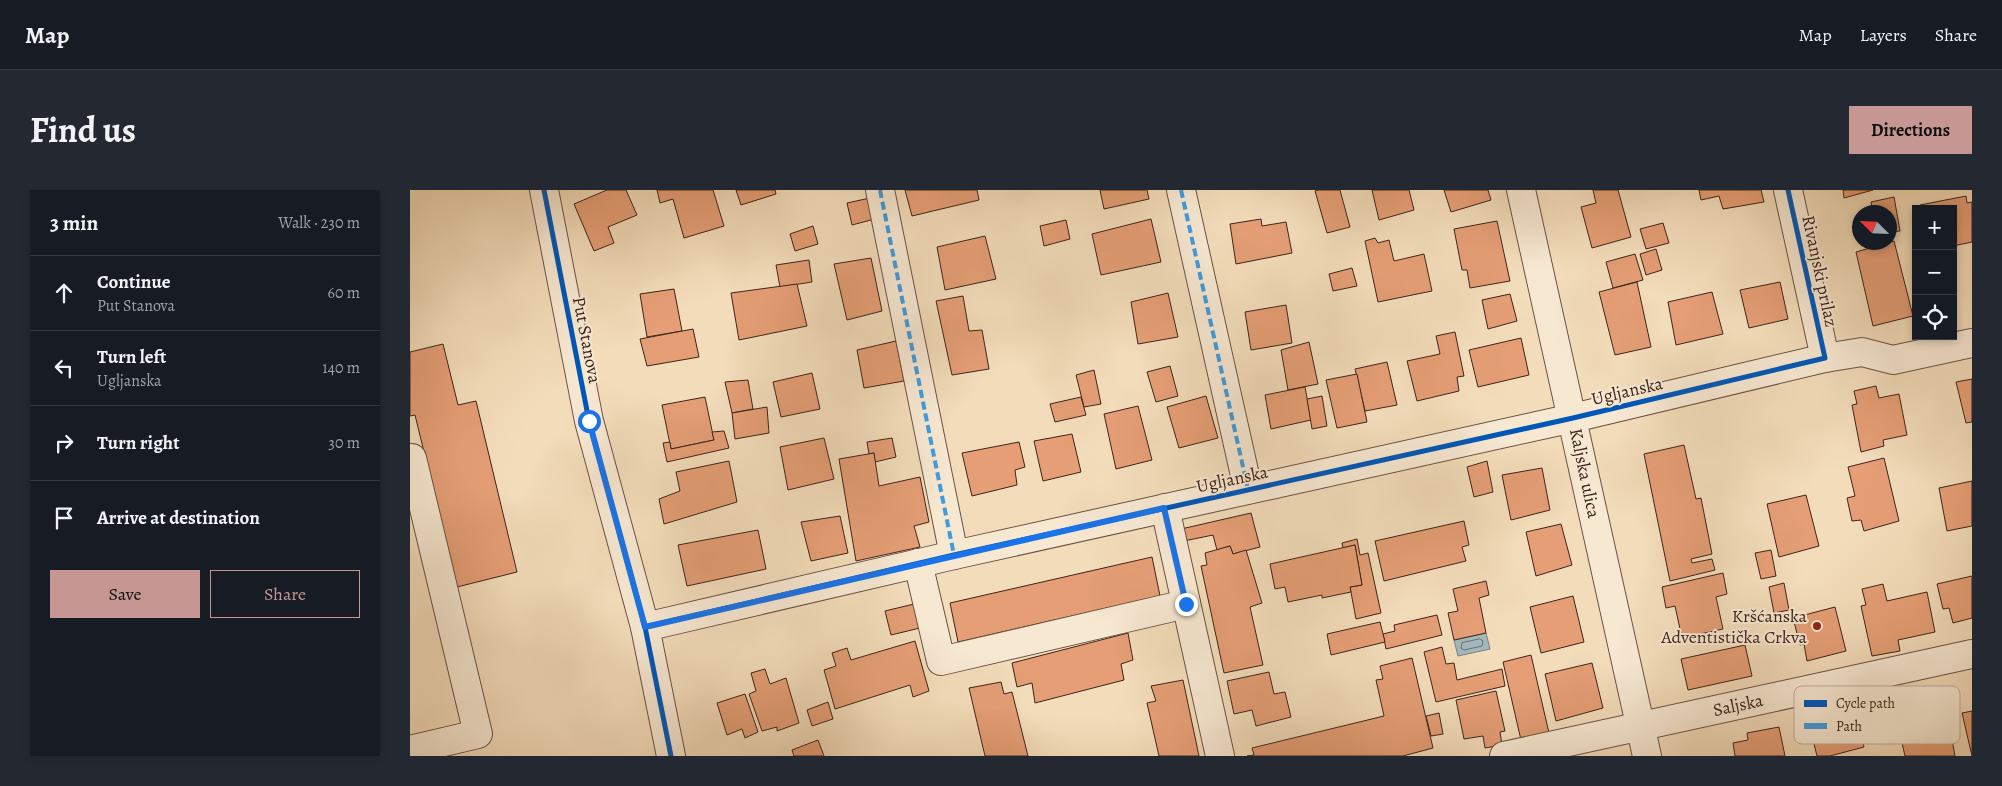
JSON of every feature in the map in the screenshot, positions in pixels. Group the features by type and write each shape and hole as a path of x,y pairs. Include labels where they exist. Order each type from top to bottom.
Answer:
{"street":[{"path":"880,190 954,555"},
{"path":"1181,190 1248,489"},
{"name":"Kaljska ulica","path":"1521,190 1647,756"},
{"name":"Rivanjski prilaz","path":"1788,190 1825,358"},
{"name":"Put Stanova","path":"549,192 589,421 645,627 671,756"},
{"name":"Ugljanska","path":"645,627 918,563 1573,418 1825,358 1862,352 1893,360 1972,343"},
{"path":"410,458 412,458 478,734 410,750"},
{"path":"1164,508 1220,756"},
{"path":"918,563 941,661 1186,604"},
{"name":"Saljska","path":"1827,686 1972,654"},
{"name":"Saljska","path":"1504,756 1794,693"}],"water":[{"path":"1486,633 1490,649 1458,656 1454,640"}],"building":[{"path":"607,190 626,190 637,215 608,227 614,243 594,251 574,204"},
{"path":"657,190 713,190 724,226 684,238 673,199 660,203"},
{"path":"736,190 775,190 776,194 741,205"},
{"path":"905,190 977,190 979,200 912,216"},
{"path":"1100,190 1147,190 1149,199 1104,209"},
{"path":"1340,190 1350,227 1327,233 1315,191"},
{"path":"1372,190 1409,190 1414,210 1379,220"},
{"path":"1444,190 1488,190 1491,200 1451,212"},
{"path":"1593,190 1618,190 1631,237 1592,248 1581,207 1596,203"},
{"path":"1699,190 1761,190 1764,202 1723,209 1719,196 1701,200"},
{"path":"1843,190 1873,190 1844,198"},
{"path":"1966,196 1967,203 1972,202 1972,242 1957,245 1957,205 1920,205"},
{"path":"1894,197 1895,205 1872,205 1871,202"},
{"path":"870,198 875,219 852,225 847,203"},
{"path":"1897,214 1900,231 1897,231"},
{"path":"1151,219 1161,262 1101,275 1092,234"},
{"path":"1261,219 1262,226 1286,222 1292,253 1236,264 1230,224"},
{"path":"1066,220 1070,239 1044,246 1040,226"},
{"path":"1497,221 1510,281 1470,288 1467,270 1462,270 1454,229"},
{"path":"1663,223 1669,243 1646,249 1640,229"},
{"path":"813,226 818,244 795,251 790,234"},
{"path":"985,236 996,279 945,290 937,247"},
{"path":"1375,238 1378,243 1389,240 1394,261 1424,254 1432,291 1378,302 1365,241"},
{"path":"1656,249 1662,270 1646,275 1640,254"},
{"path":"1863,250 1896,250 1912,316 1873,326 1856,252"},
{"path":"1635,254 1643,280 1613,288 1606,262"},
{"path":"871,258 882,311 847,320 834,264"},
{"path":"809,260 812,282 780,287 776,265"},
{"path":"1352,268 1357,286 1333,291 1329,274"},
{"path":"1637,282 1651,347 1615,355 1599,292"},
{"path":"1780,282 1788,319 1749,328 1740,290"},
{"path":"797,284 807,326 739,340 731,293"},
{"path":"674,289 682,331 647,337 640,294"},
{"path":"1712,292 1723,334 1676,345 1668,302"},
{"path":"1168,293 1178,337 1138,344 1131,302"},
{"path":"1510,294 1517,321 1488,329 1482,300"},
{"path":"963,296 969,331 982,330 989,369 952,375 936,301"},
{"path":"1286,305 1292,343 1251,350 1245,312"},
{"path":"693,329 699,357 647,366 640,339"},
{"path":"1455,332 1464,376 1457,377 1459,391 1417,401 1407,361 1440,354 1436,336"},
{"path":"1521,338 1529,375 1478,387 1469,350"},
{"path":"896,341 904,381 864,388 857,350"},
{"path":"1309,342 1318,384 1288,390 1281,350"},
{"path":"443,344 458,405 476,401 517,572 457,587 415,415 410,416 410,352"},
{"path":"1387,362 1397,405 1365,411 1355,369"},
{"path":"1170,366 1178,396 1156,402 1147,372"},
{"path":"1094,370 1101,404 1084,407 1076,375"},
{"path":"812,373 820,409 781,417 773,382"},
{"path":"1357,374 1367,422 1337,428 1326,380"},
{"path":"1972,379 1972,422 1966,423 1956,382"},
{"path":"748,380 753,409 732,413 725,382"},
{"path":"1876,386 1879,398 1899,394 1907,435 1883,440 1884,446 1861,452 1852,405 1857,404 1854,391"},
{"path":"1305,387 1311,420 1271,429 1265,395"},
{"path":"1206,396 1218,438 1179,448 1167,407"},
{"path":"1322,396 1327,426 1312,429 1307,399"},
{"path":"705,397 714,440 671,449 662,405"},
{"path":"1081,397 1086,415 1055,422 1050,404"},
{"path":"1138,406 1152,460 1116,469 1104,414"},
{"path":"767,407 769,433 735,439 732,413"},
{"path":"724,431 729,448 667,462 663,443 670,442 671,449 714,440 712,432"},
{"path":"1072,434 1081,472 1043,481 1034,441"},
{"path":"824,438 834,479 788,490 780,447"},
{"path":"892,438 896,457 875,462 874,453 869,454 867,442"},
{"path":"1019,442 1025,467 1015,470 1017,485 972,496 962,453"},
{"path":"1684,445 1696,499 1701,498 1712,554 1691,559 1692,563 1712,559 1715,570 1670,581 1644,454"},
{"path":"874,453 879,486 920,477 929,522 914,526 920,547 856,561 839,459"},
{"path":"1884,458 1899,521 1864,531 1861,520 1852,521 1847,498 1855,496 1848,467"},
{"path":"729,461 737,502 664,524 659,499 680,491 676,472"},
{"path":"1487,461 1493,492 1474,497 1467,467"},
{"path":"1542,468 1550,510 1511,520 1502,475"},
{"path":"1972,481 1972,526 1947,531 1939,488"},
{"path":"1806,495 1819,546 1779,557 1767,504"},
{"path":"1251,513 1260,547 1233,554 1230,546 1217,550 1213,535 1184,541 1181,529"},
{"path":"840,516 848,553 811,561 801,522"},
{"path":"1464,521 1469,545 1462,547 1466,561 1384,581 1375,541"},
{"path":"1561,524 1572,565 1536,576 1526,532"},
{"path":"758,530 766,569 687,586 678,545"},
{"path":"1357,539 1360,555 1368,553 1381,613 1356,619 1350,587 1362,585 1355,545 1343,548 1342,543"},
{"path":"1355,545 1362,585 1350,587 1351,592 1322,598 1322,595 1288,602 1285,587 1275,589 1270,564"},
{"path":"1230,546 1233,554 1246,550 1262,603 1250,607 1263,665 1224,673 1201,566 1207,565 1205,553"},
{"path":"1771,550 1776,576 1761,579 1755,553"},
{"path":"1152,557 1160,596 958,642 950,603"},
{"path":"1723,573 1727,594 1716,597 1723,629 1682,638 1675,606 1666,608 1662,587"},
{"path":"1972,576 1972,618 1953,623 1949,608 1943,609 1937,584"},
{"path":"1486,581 1489,595 1479,598 1486,633 1454,640 1448,613 1458,611 1453,589"},
{"path":"1784,583 1789,610 1774,613 1769,587"},
{"path":"1883,584 1887,601 1927,592 1935,632 1898,640 1900,651 1872,656 1861,606 1866,605 1862,589"},
{"path":"1573,596 1584,642 1541,653 1530,607"},
{"path":"914,604 920,628 891,635 885,611"},
{"path":"1835,607 1846,651 1807,661 1804,644 1800,645 1793,618"},
{"path":"1437,615 1442,635 1386,649 1383,634 1395,631 1394,625"},
{"path":"1380,622 1385,642 1331,655 1327,634"},
{"path":"1128,633 1133,660 1121,664 1124,680 1035,703 1032,683 1017,687 1012,663"},
{"path":"915,641 929,691 913,697 910,685 835,709 824,670 836,666 832,653 847,648 851,660"},
{"path":"1745,645 1752,676 1688,690 1681,659"},
{"path":"1442,647 1446,664 1454,663 1457,680 1502,669 1505,686 1436,702 1424,652"},
{"path":"1531,655 1549,733 1521,740 1503,662"},
{"path":"1412,658 1433,748 1403,756 1247,756 1254,755 1252,748 1384,716 1376,680 1383,679 1380,666"},
{"path":"1592,663 1603,708 1556,721 1545,674"},
{"path":"765,669 770,684 786,678 799,723 777,731 777,727 762,731 749,694 756,691 751,673"},
{"path":"1269,672 1274,694 1285,692 1291,717 1256,726 1252,710 1234,714 1227,681"},
{"path":"1183,680 1199,756 1159,756 1147,703 1156,701 1151,686"},
{"path":"1001,682 1004,694 1012,692 1028,756 985,756 969,688"},
{"path":"1496,691 1505,731 1500,732 1502,745 1485,748 1483,736 1464,739 1456,700"},
{"path":"745,694 758,732 745,738 742,729 727,735 717,703"},
{"path":"828,702 833,719 812,726 807,710"},
{"path":"1972,711 1972,756 1962,713"},
{"path":"1439,713 1443,734 1431,736 1426,716"},
{"path":"1779,727 1785,756 1735,756 1733,743 1748,740 1747,733"},
{"path":"818,740 824,756 794,756 792,750"},
{"path":"1814,744 1863,744 1864,747 1830,756 1817,756"},
{"path":"1902,744 1953,744 1955,756 1905,756"}],"marked path":[{"path":"880,190 954,555"},
{"path":"1181,190 1248,489"}],"cycle path":[{"path":"544,190 589,421 645,627 671,756"},
{"path":"645,627 954,555 1573,418 1825,358 1788,190"}],"place":[{"name":"Kršćanska Adventistička Crkva","path":"1817,626"}],"route":[{"path":"589,421 645,627 1164,508 1186,604"}]}
